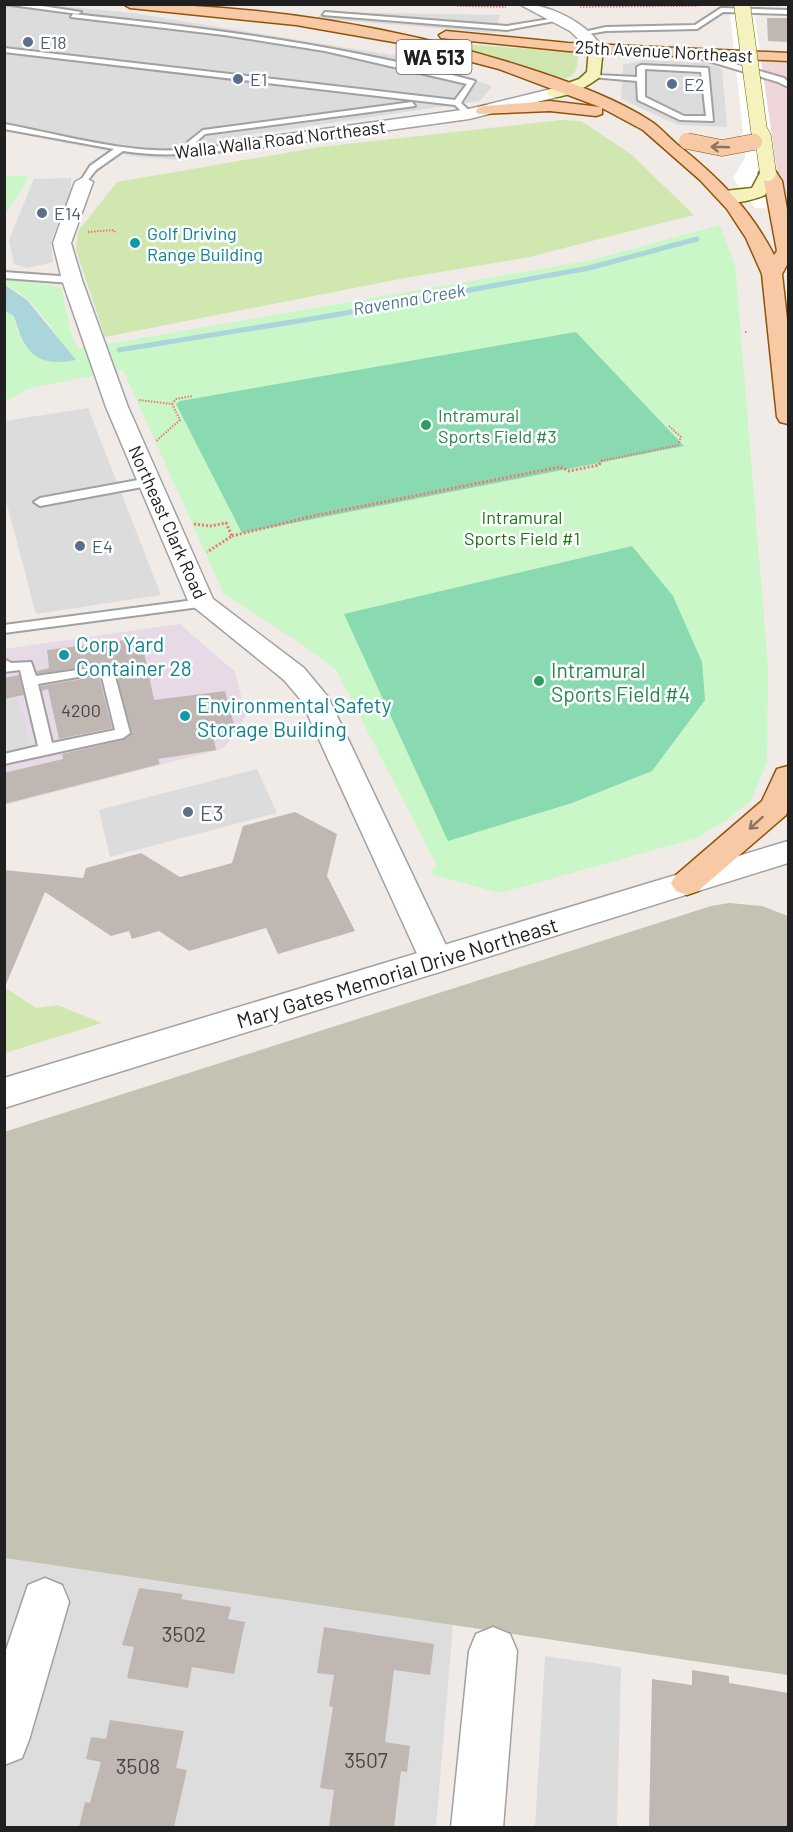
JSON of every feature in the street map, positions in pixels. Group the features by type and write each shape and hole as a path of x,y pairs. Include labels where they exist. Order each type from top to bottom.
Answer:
{"main road":[{"name":"WA 513","path":"130,4 247,15 457,48 520,71 647,126 725,196 755,233 772,274 783,322 789,417"},
{"path":"725,196 744,182 749,171 756,136 742,4"},
{"name":"WA 513","path":"180,10 439,58 563,91"},
{"name":"25th Avenue Northeast","path":"334,27 511,40 540,45"},
{"path":"309,33 376,36"},
{"name":"25th Avenue Northeast","path":"457,48 540,45 688,52 781,66"},
{"path":"470,109 550,106 603,108 595,76 596,48"},
{"path":"563,91 595,76"},
{"name":"WA 513","path":"603,108 670,147"},
{"path":"647,126 687,141 722,148 756,136 763,137 768,173 773,181 786,237 786,251 772,274"},
{"path":"725,196 749,195 759,191 768,173"},
{"path":"687,883 775,807 789,776"}],"street":[{"path":"526,4 583,33 592,40 596,48"},
{"name":"Walla Walla Road Northeast","path":"230,147 470,109 563,91"},
{"name":"Northeast Clark Road","path":"84,182 62,243 72,280 103,370 148,482 202,603 294,674 314,697 436,960"},
{"name":"Mary Gates Memorial Drive Northeast","path":"4,1093 789,852"},
{"path":"4,1740 45,1602"},
{"path":"477,1827 493,1651"}],"lane":[{"path":"4,50 436,100 470,109 472,83 410,64 181,27 6,4"},
{"path":"583,33 606,29 697,27 714,12 721,10 789,12"},
{"path":"325,14 501,28 556,20"},
{"path":"688,52 781,66 789,85"},
{"path":"641,67 705,70 710,119 683,118 641,98 641,79 641,67"},
{"path":"595,76 641,79"},
{"path":"198,151 192,142 202,132 436,100"},
{"name":"Walla Walla Road Northeast","path":"4,126 160,153 230,147"},
{"name":"Northeast Clark Road","path":"84,182 93,168 121,148"},
{"path":"4,275 72,280"},
{"path":"40,502 148,482"},
{"path":"4,629 202,603"},
{"path":"4,663 5,668 26,665 46,749"},
{"path":"4,759 123,733 107,668 30,681"}],"path":[{"path":"457,6 511,7"},
{"path":"581,7 707,6"},
{"path":"172,404 176,399 193,396"},
{"path":"130,399 172,404"},
{"path":"151,445 180,420 172,404"},
{"path":"201,555 232,536 269,529 313,516 560,467 569,471 599,465 603,459 678,445 681,437 669,426"},
{"path":"186,523 210,526 226,523 232,536"}],"shaded area":[{"name":"E1","path":"4,5 50,5 133,13 398,56 492,86 480,101 222,139 236,152 179,160 138,157 5,131"},
{"path":"323,12 500,15 495,33 316,18"},
{"name":"E2","path":"645,60 708,63 722,69 727,127 678,125 621,99 623,65"},
{"path":"760,61 788,62 788,205 781,199"},
{"name":"E14","path":"71,178 71,194 51,240 53,262 28,268 14,264 9,240 34,179"},
{"name":"E4","path":"88,408 161,595 36,614 5,497 4,421"},
{"path":"180,624 235,672 246,715 237,732 222,749 5,805 4,649"},
{"path":"17,697 31,745 5,751 5,699"},
{"name":"E3","path":"257,769 277,813 110,857 99,810"},
{"path":"729,903 762,906 788,916 788,1675 5,1558 4,1132 711,906"},
{"path":"4,1558 453,1625 436,1827 5,1827"},
{"path":"545,1656 621,1667 617,1827 535,1827"}],"green space":[{"path":"459,44 575,52 578,53 577,67 574,74 562,79 451,47"},
{"path":"561,120 581,121 632,155 694,215 525,258 405,278 105,337 76,250 78,231 117,182 320,147"},
{"path":"5,176 29,178 5,215"},
{"name":"Intramural Sports Field #1","path":"720,225 735,265 768,666 767,762 752,799 728,819 697,838 500,893 431,874 430,872 437,866 336,670 299,642 224,594 123,370 30,388 5,401 5,311 14,316 17,332 72,358 35,306 16,290 5,285 5,278 61,287 70,330 78,349 592,260"},
{"name":"Intramural Sports Field #3","path":"576,332 684,446 242,533 176,404 180,401"},
{"name":"Intramural Sports Field #4","path":"632,546 673,596 702,662 705,700 652,771 572,803 448,841 344,614"},
{"path":"4,987 36,1008 57,1005 102,1023 5,1053"}],"water":[{"path":"5,285 27,300 76,360 50,361 33,354 22,339 14,316 5,311"}],"pier":[{"path":"729,5 753,5 781,199 788,209 755,208 733,178 745,158 746,150 704,141 740,139 743,131"}],"building":[{"path":"767,18 789,18 789,42 768,41"},
{"path":"141,638 154,700 225,691 236,732 213,736 216,750 158,759 160,764 4,804 4,773 63,759 62,754 123,740 132,734 113,663 38,674 37,671 49,668 47,650"},
{"path":"19,675 24,695 4,699 4,678"},
{"path":"99,676 112,728 59,739 48,689 42,691 41,686"},
{"path":"295,812 337,834 327,876 355,931 278,954 266,928 189,951 159,931 132,939 129,931 111,936 45,892 4,989 4,870 83,878 86,868 141,853 180,877 232,863 243,826"},
{"path":"139,1588 183,1594 181,1599 231,1607 228,1619 245,1622 234,1674 192,1667 188,1688 127,1678 134,1647 122,1645"},
{"path":"324,1627 434,1644 430,1675 394,1670 385,1742 410,1746 407,1772 401,1771 394,1827 329,1827 334,1790 320,1788 333,1707 329,1706 334,1675 317,1673"},
{"path":"692,1670 729,1676 729,1683 789,1693 789,1827 649,1827 652,1679 692,1685"},
{"path":"110,1720 184,1731 176,1768 187,1770 174,1827 79,1827 85,1802 90,1803 101,1762 86,1759 91,1737 106,1739"}],"waterway":[{"name":"Ravenna Creek","path":"119,350 329,316 589,268 697,239"}],"place":[{"name":"E18","path":"28,42"},
{"name":"E1","path":"238,79"},
{"name":"E2","path":"672,84"},
{"name":"E14","path":"42,213"},
{"name":"Golf Driving Range Building","path":"135,243"},
{"name":"Intramural Sports Field #3","path":"426,425"},
{"name":"E4","path":"80,546"},
{"name":"Corp Yard Container 28","path":"64,655"},
{"name":"Intramural Sports Field #4","path":"539,681"},
{"name":"Environmental Safety Storage Building","path":"185,716"},
{"name":"E3","path":"188,812"}]}
